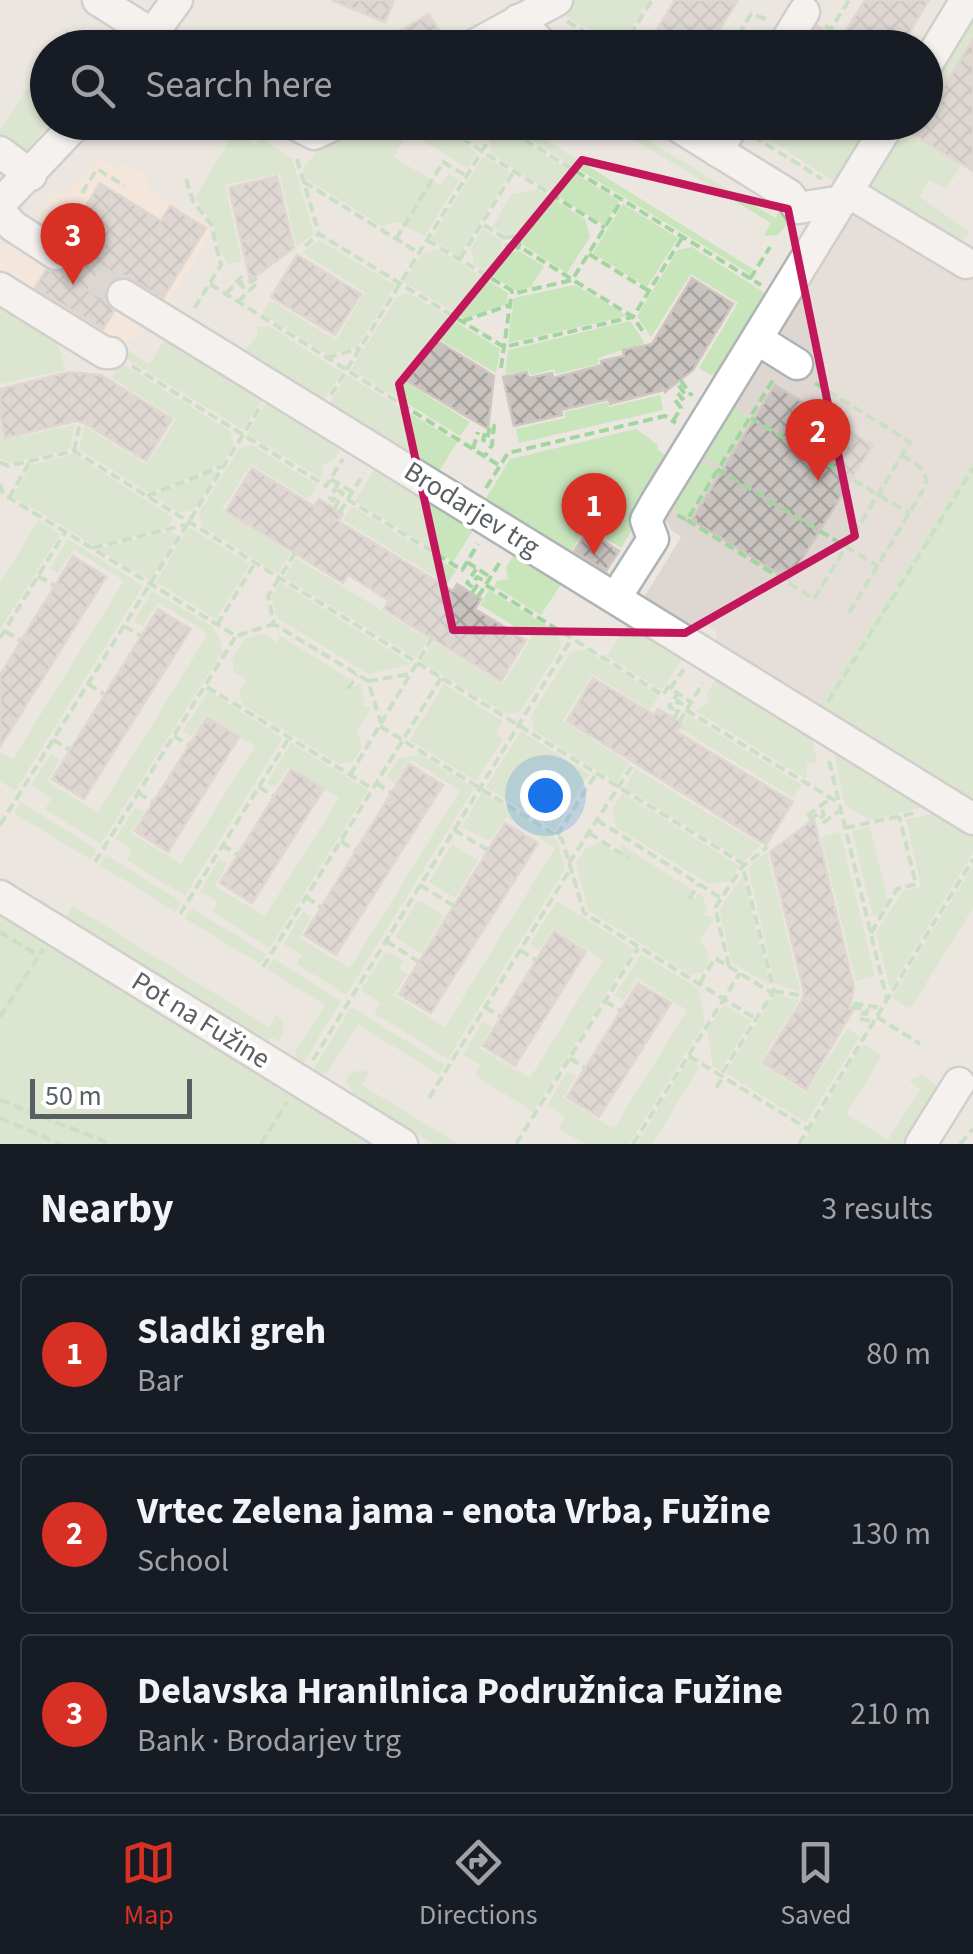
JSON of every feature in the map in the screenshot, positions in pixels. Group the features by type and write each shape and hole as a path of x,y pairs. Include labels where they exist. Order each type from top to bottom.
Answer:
{"street":[{"path":"98,0 138,30"},
{"path":"162,30 177,0"},
{"path":"943,38 966,0"},
{"path":"500,30 555,7"},
{"path":"518,20 528,30"},
{"path":"56,254 13,226 0,208 62,140"},
{"path":"700,140 789,195 798,208 846,196 966,263"},
{"path":"717,151 724,140"},
{"path":"616,597 652,539 646,520 671,513 685,428 757,339 879,140"},
{"path":"0,152 31,175"},
{"path":"0,288 111,353"},
{"name":"Brodarjev trg","path":"123,295 962,812"},
{"path":"757,339 792,361"},
{"name":"Pot na Fužine","path":"0,896 402,1144"},
{"path":"921,1144 959,1083"}],"path":[{"path":"633,30 652,0"},
{"path":"555,7 586,30"},
{"path":"741,30 751,14 788,28"},
{"path":"464,140 605,228"},
{"path":"319,415 489,140"},
{"path":"523,140 783,298"},
{"path":"761,140 846,196"},
{"path":"297,159 319,234 504,347 633,317 682,238"},
{"path":"396,238 443,162 467,176"},
{"path":"82,193 97,168 125,186"},
{"path":"460,259 514,171"},
{"path":"186,179 193,201 211,224 221,265 210,284 500,466"},
{"path":"304,182 419,253"},
{"path":"428,240 516,293 572,280 622,200"},
{"path":"482,224 505,238 518,235 520,247"},
{"path":"305,246 319,234"},
{"path":"505,238 508,250 520,247 633,317 645,334"},
{"path":"750,278 770,247"},
{"path":"589,253 649,292"},
{"path":"226,294 244,278 240,284 243,287 254,279 258,282 238,302"},
{"path":"501,368 512,291"},
{"path":"463,321 510,305"},
{"path":"327,358 360,348"},
{"path":"111,353 326,486"},
{"path":"792,361 793,370 910,442 814,599 671,513 717,469 792,361"},
{"path":"0,825 273,386"},
{"path":"673,396 681,408 685,428"},
{"path":"473,510 508,453 664,416 685,428"},
{"path":"750,417 910,514"},
{"path":"74,451 80,422"},
{"path":"472,449 481,433 487,441 490,426 494,426 492,445 485,456"},
{"path":"1,464 8,466 74,451 742,867 773,992 716,1088"},
{"path":"338,484 330,498 334,500 339,491 343,493 337,510 378,451"},
{"path":"849,613 910,514 927,477 918,465 902,456"},
{"path":"9,498 30,461"},
{"path":"147,496 223,466"},
{"path":"886,1000 818,723 973,468"},
{"path":"717,469 878,566"},
{"path":"330,480 352,492"},
{"path":"0,484 9,498 236,636"},
{"path":"348,499 462,570"},
{"path":"92,548 188,523"},
{"path":"0,638 65,532"},
{"path":"476,568 467,583 472,586 477,577 481,579 475,595 486,585 516,536"},
{"path":"295,553 268,596 274,624 368,681 411,674"},
{"path":"467,562 490,577"},
{"path":"217,626 255,563"},
{"path":"38,576 55,586"},
{"path":"486,585 663,695 668,688 691,702"},
{"path":"95,862 236,636 274,624"},
{"path":"124,626 141,636"},
{"path":"4,631 21,640"},
{"path":"350,775 432,638"},
{"name":"Pot na Fužine","path":"305,1072 572,638"},
{"path":"678,693 670,707 674,710 678,702 682,704 676,720 718,660"},
{"path":"348,689 357,675"},
{"path":"264,967 441,678"},
{"path":"368,681 380,725 562,839 584,913 756,1018"},
{"path":"88,684 104,694"},
{"path":"205,686 350,775 392,793"},
{"path":"686,710 840,806"},
{"path":"174,736 189,745"},
{"path":"180,914 290,738"},
{"path":"53,740 70,750"},
{"path":"429,1098 634,764"},
{"path":"556,836 596,774"},
{"path":"259,787 274,796"},
{"path":"138,793 153,802"},
{"path":"831,798 807,816 810,820 822,811 821,821 840,806"},
{"path":"845,828 900,816 962,812"},
{"path":"870,933 897,889 916,884 900,816"},
{"path":"597,820 722,898"},
{"path":"454,830 488,850"},
{"path":"589,832 628,858"},
{"path":"609,845 617,832"},
{"path":"341,841 356,850"},
{"path":"222,846 238,855"},
{"path":"729,966 715,908 742,867 767,847"},
{"path":"798,1144 973,858"},
{"path":"690,899 699,884"},
{"path":"420,885 454,906"},
{"path":"306,898 322,906"},
{"path":"0,932 39,956"},
{"path":"0,1017 50,938"},
{"path":"386,941 419,962"},
{"path":"516,1144 639,947"},
{"path":"520,950 536,960"},
{"path":"700,984 716,958 773,992 803,996"},
{"path":"634,1144 740,973"},
{"path":"605,1001 621,1011"},
{"path":"882,1008 852,1002 852,1007 866,1010 860,1016 875,1019 920,1044"},
{"path":"485,1006 501,1016"},
{"path":"689,1056 808,1129"},
{"path":"570,1058 585,1068"},
{"path":"261,1144 294,1089"},
{"path":"0,1100 111,1144"},
{"path":"0,1118 60,1144"},
{"path":"960,1144 973,1129"}],"highlighted area":[{"path":"582,160 788,209 855,536 685,633 453,630 399,384"}],"shaded area":[{"path":"98,158 113,167 128,164 145,174 149,190 208,225 210,235 153,328 128,342 95,340 0,283 0,246 5,248 22,223 30,228 53,192 61,196 78,178 84,181"},
{"path":"862,210 973,277 973,460 816,713 715,643 716,632 705,625 692,632 640,604 681,537 671,530 659,507 843,215"}],"green space":[{"path":"572,0 649,0 630,30 590,30 555,10"},
{"path":"973,15 973,62 963,56 943,88 943,54"},
{"path":"30,84 30,140 36,140 21,160 0,147 0,130"},
{"path":"229,140 248,140 255,145 264,140 292,159 314,234 296,246 280,173 225,185 242,261 228,264 212,223 195,198"},
{"path":"336,140 404,140 394,157 441,186 449,174 459,180 425,236 397,222 382,226 305,178 303,169 318,150"},
{"path":"421,140 460,140 477,152 468,168"},
{"path":"492,140 521,140 619,201 604,225 491,154"},
{"path":"531,140 546,140 753,269 750,274"},
{"path":"635,140 648,140 775,218 783,206 788,223 778,235 764,236 771,223"},
{"path":"770,140 874,140 844,188"},
{"path":"887,140 923,140 962,164 946,189 929,180 920,197 970,232 963,241 945,245 867,191 866,175"},
{"path":"483,156 510,172 459,257 431,239"},
{"path":"537,189 585,219 590,237 567,273 523,245 520,232 505,234 492,227 512,194"},
{"path":"623,204 678,238 647,287 593,253"},
{"path":"483,229 501,240 505,254 519,251 544,266 531,287 517,291 474,265 471,248"},
{"path":"319,240 395,285 358,346 328,355 262,314 270,300 336,340 365,292 302,253"},
{"path":"692,247 765,293 770,307 729,372 710,375 699,368 738,303 691,274 651,337 637,316 678,250"},
{"path":"437,249 508,293 507,304 465,319 404,282 422,253"},
{"path":"575,285 627,316 508,343 514,298"},
{"path":"0,293 54,327 65,370 0,384"},
{"path":"409,293 500,349 496,373 432,335 404,381 470,422 460,436 351,369 397,297"},
{"path":"630,321 645,343 598,358 598,364 556,374 554,369 531,375 528,370 505,375 508,350"},
{"path":"269,326 342,372 322,403 239,352 245,351 258,334 257,327"},
{"path":"167,336 264,396 243,430 124,357 128,351 150,364"},
{"path":"121,363 230,431 234,445 221,465 149,493 79,449 84,426 147,465 176,419 112,378"},
{"path":"347,375 457,442 437,475 327,407"},
{"path":"660,395 663,410 519,443 516,429 565,418 565,412"},
{"path":"269,399 331,437 328,442 340,450 333,461 323,464 322,479 247,434"},
{"path":"724,402 748,417 718,465 694,451"},
{"path":"0,425 4,440 75,425 70,449 10,463 0,458"},
{"path":"636,429 673,460 677,457 621,548 586,527 565,561 491,516 486,498 510,459"},
{"path":"252,445 317,485 308,499 251,464 222,510 290,553 278,573 202,526 199,513 239,449"},
{"path":"74,454 174,518 167,528 95,546 13,496 31,465"},
{"path":"692,454 716,470 686,517 662,502"},
{"path":"973,460 973,852 890,989 876,933 902,892 921,887 906,819 946,812 932,805 870,820 845,805 833,747 808,725"},
{"path":"377,466 475,527 453,562 355,501"},
{"path":"218,471 194,510 180,513 153,495"},
{"path":"352,506 456,570 447,584 343,520"},
{"path":"39,520 60,534 0,630 0,582"},
{"path":"189,527 250,564 216,619 156,582"},
{"path":"170,531 177,536 150,580 98,549"},
{"path":"68,539 143,586 15,791 0,781 0,752 13,759 124,581 74,549 58,573 50,568"},
{"path":"516,551 563,581 541,615 494,586 497,581 508,579 506,568"},
{"path":"296,558 428,639 416,658 284,577"},
{"path":"280,582 412,664 368,674 277,618 271,597"},
{"path":"489,590 557,632 561,647 520,712 506,714 421,662 433,642 503,684 532,637 480,605"},
{"path":"152,591 212,626 222,652 101,844 45,809 51,799 31,785 51,754 60,760 47,781 98,812 208,634 158,602 143,626 134,621"},
{"path":"629,622 683,658 662,690 607,656"},
{"path":"264,634 278,643 279,635 350,679 354,687 360,683 365,702 361,704 371,708 357,731 362,748 353,761 339,764 243,705 239,693 244,677 234,673 232,660 245,639"},
{"path":"584,649 659,695 650,710 592,674 563,721 629,763 617,783 534,731 531,716 570,653"},
{"path":"718,677 811,734 817,762 807,764 806,779 696,711 708,703 707,692"},
{"path":"444,684 503,721 495,734 503,739 476,781 410,740"},
{"path":"208,691 283,738 185,896 127,860 132,850 115,839 136,807 144,812 131,833 181,864 255,746 206,714 192,736 183,731"},
{"path":"688,715 802,785 793,798 680,728"},
{"path":"521,731 589,774 555,830 486,787"},
{"path":"291,743 368,790 270,948 213,912 218,902 200,891 219,859 227,864 215,886 265,916 339,798 289,766 275,788 267,783"},
{"path":"420,754 474,788 346,995 297,964 302,955 284,944 303,911 311,917 299,938 350,968 460,791 410,759 395,783 386,778 398,759"},
{"path":"635,769 761,845 744,861 625,788"},
{"path":"482,792 553,836 565,869 448,1059 374,1013 381,1003 361,990 386,951 403,961 399,969 407,974 394,995 445,1027 555,848 506,817 490,841 462,827"},
{"path":"623,793 739,866 730,881 709,884 616,827 612,809"},
{"path":"21,802 97,850 91,860 14,813"},
{"path":"870,827 888,901 879,915 873,916 852,831"},
{"path":"840,832 875,976 856,981 821,837"},
{"path":"600,843 621,857 621,844 692,890 690,894 696,898 696,894 702,893 707,912 702,914 715,917 699,942 706,947 709,962 703,972 690,975 588,910 576,863 586,848"},
{"path":"452,844 478,860 455,898 429,882"},
{"path":"767,852 800,991 775,984 748,867"},
{"path":"106,855 182,902 176,912 100,865"},
{"path":"973,865 973,908 910,1009 892,998"},
{"path":"743,875 770,985 732,963 719,910"},
{"path":"418,900 444,916 421,954 395,937"},
{"path":"557,901 634,949 533,1112 475,1075 480,1065 463,1055 483,1021 492,1027 479,1048 530,1078 603,960 553,928 539,950 530,944"},
{"path":"73,906 269,1027 276,1015 284,1031 279,1041 265,1040 66,917"},
{"path":"0,908 383,1144 0,1144"},
{"path":"191,908 266,954 260,964 184,918"},
{"path":"641,954 698,988 705,1022 629,1144 585,1144 558,1128 565,1117 548,1105 567,1071 576,1077 563,1098 614,1129 687,1010 637,978 624,1000 615,995"},
{"path":"274,959 341,1001 303,1064 295,1059 296,1051 325,1005 267,969"},
{"path":"775,994 799,1000 760,1063 806,1093 847,1029 860,1036 806,1123 726,1073"},
{"path":"724,1005 751,1021 720,1071 713,1066 707,1030"},
{"path":"351,1007 445,1065 439,1075 358,1024 328,1072 321,1075 313,1070"},
{"path":"863,1044 882,1056 846,1114 888,1140 920,1090 909,1080 922,1075 938,1087 939,1093 908,1144 802,1144"},
{"path":"689,1059 700,1066 652,1144 637,1144"},
{"path":"363,1070 369,1073 362,1085 458,1144 433,1144 354,1095 346,1079"}],"building":[{"path":"331,0 394,0 385,22"},
{"path":"675,0 738,0 719,30 657,30"},
{"path":"865,0 929,0 911,30 846,30"},
{"path":"429,14 439,30 401,30"},
{"path":"973,39 973,171 922,140 943,140 943,88"},
{"path":"277,176 294,248 250,280 229,188"},
{"path":"100,183 161,221 170,206 206,228 163,298 124,276 108,284 104,295 114,311 103,329 35,288 46,270 64,271 72,263 73,246 66,238"},
{"path":"297,255 361,294 335,335 271,297"},
{"path":"692,278 733,304 693,370 665,392 610,404 609,399 514,426 503,377 527,372 528,378 552,373 553,378 602,365 601,361 624,356 623,350 652,344"},
{"path":"433,338 494,376 488,429 407,381"},
{"path":"69,372 101,375 172,419 146,461 76,421 5,438 0,389"},
{"path":"775,385 873,445 789,580 692,520"},
{"path":"252,468 314,506 319,499 343,514 338,521 453,591 457,584 481,599 475,609 526,640 501,681 384,609 389,601 348,575 343,583 226,511"},
{"path":"587,531 619,551 606,571 574,551"},
{"path":"73,556 106,577 0,747 0,675"},
{"path":"158,609 191,629 84,799 52,779"},
{"path":"593,678 654,715 658,709 674,718 682,723 677,732 793,802 766,845 567,721"},
{"path":"207,717 239,737 168,852 135,831"},
{"path":"409,764 443,785 336,955 304,935"},
{"path":"291,769 324,789 252,903 220,883"},
{"path":"814,819 854,988 849,1009 853,1010 806,1090 763,1063 804,992 770,852"},
{"path":"505,823 538,843 431,1013 399,994"},
{"path":"554,931 586,952 515,1066 483,1046"},
{"path":"638,983 671,1003 599,1117 567,1097"}],"tunnel":[{"path":"56,254 123,295"}],"place":[{"name":"Delavska Hranilnica Podružnica Fužine","path":"73,285"},
{"name":"Vrtec Zelena jama - enota Vrba, Fužine","path":"818,481"},
{"name":"Sladki greh","path":"594,555"}]}
